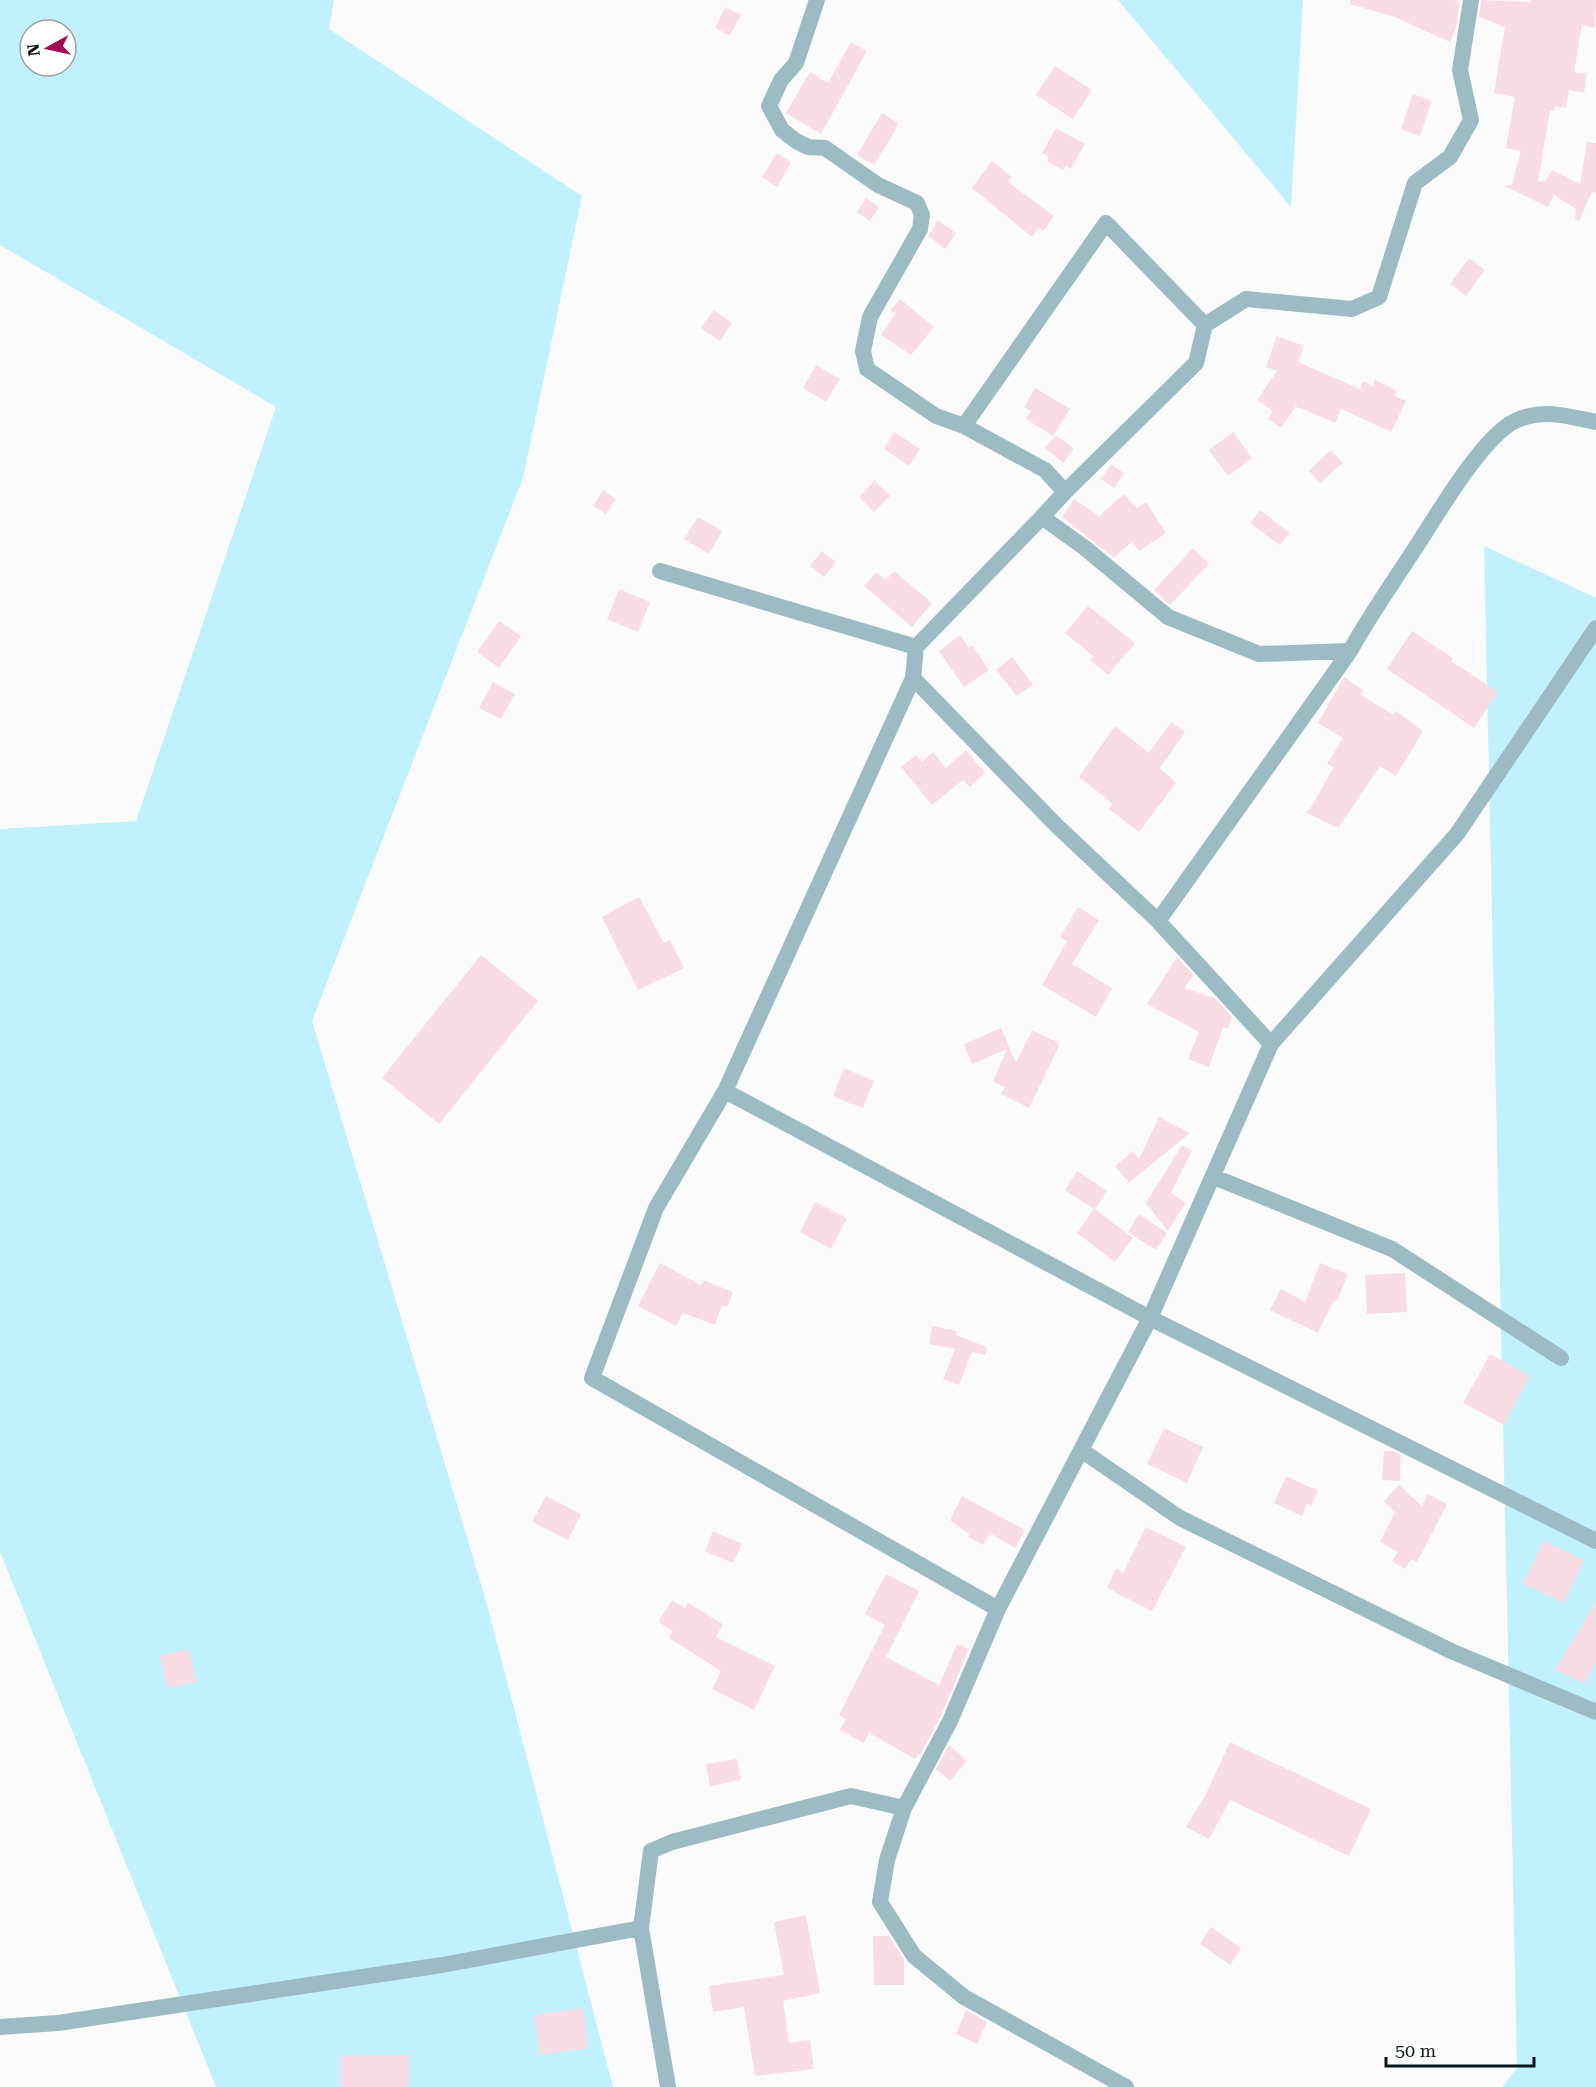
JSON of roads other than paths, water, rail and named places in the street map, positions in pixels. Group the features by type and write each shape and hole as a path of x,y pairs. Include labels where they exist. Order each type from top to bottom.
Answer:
{"street":[{"path":"817,0 796,63 781,80 769,106 782,130 796,141 808,147 825,148 878,185 917,203 922,215 920,229 870,316 863,351 867,369 936,416 964,426 1045,471 1065,492"},
{"path":"998,1609 592,1378 656,1208 725,1091 913,678 916,647 1065,492 1196,363 1205,325 1246,299 1352,309 1379,297 1415,183 1450,157 1471,120 1460,70 1471,0"},
{"path":"964,426 1106,223 1205,325"},
{"path":"1158,921 1350,651 1461,477 1496,436 1514,421 1541,413 1568,415 1596,422"},
{"path":"1042,517 1085,548 1168,617 1259,654 1350,651"},
{"path":"660,571 916,647"},
{"path":"1126,2087 964,1997 914,1956 880,1902 887,1860 904,1808 951,1721 998,1609 1150,1318 1271,1044 1457,834 1596,628"},
{"path":"913,678 1056,825 1158,921 1271,1044"},
{"path":"725,1091 1150,1318 1596,1541"},
{"path":"1214,1177 1392,1250 1561,1358"},
{"path":"1081,1450 1180,1518 1451,1650 1596,1712"},
{"path":"668,2087 641,1928 651,1851 672,1842 851,1796 904,1808"},
{"path":"0,2027 58,2023 442,1965 641,1928"}]}
